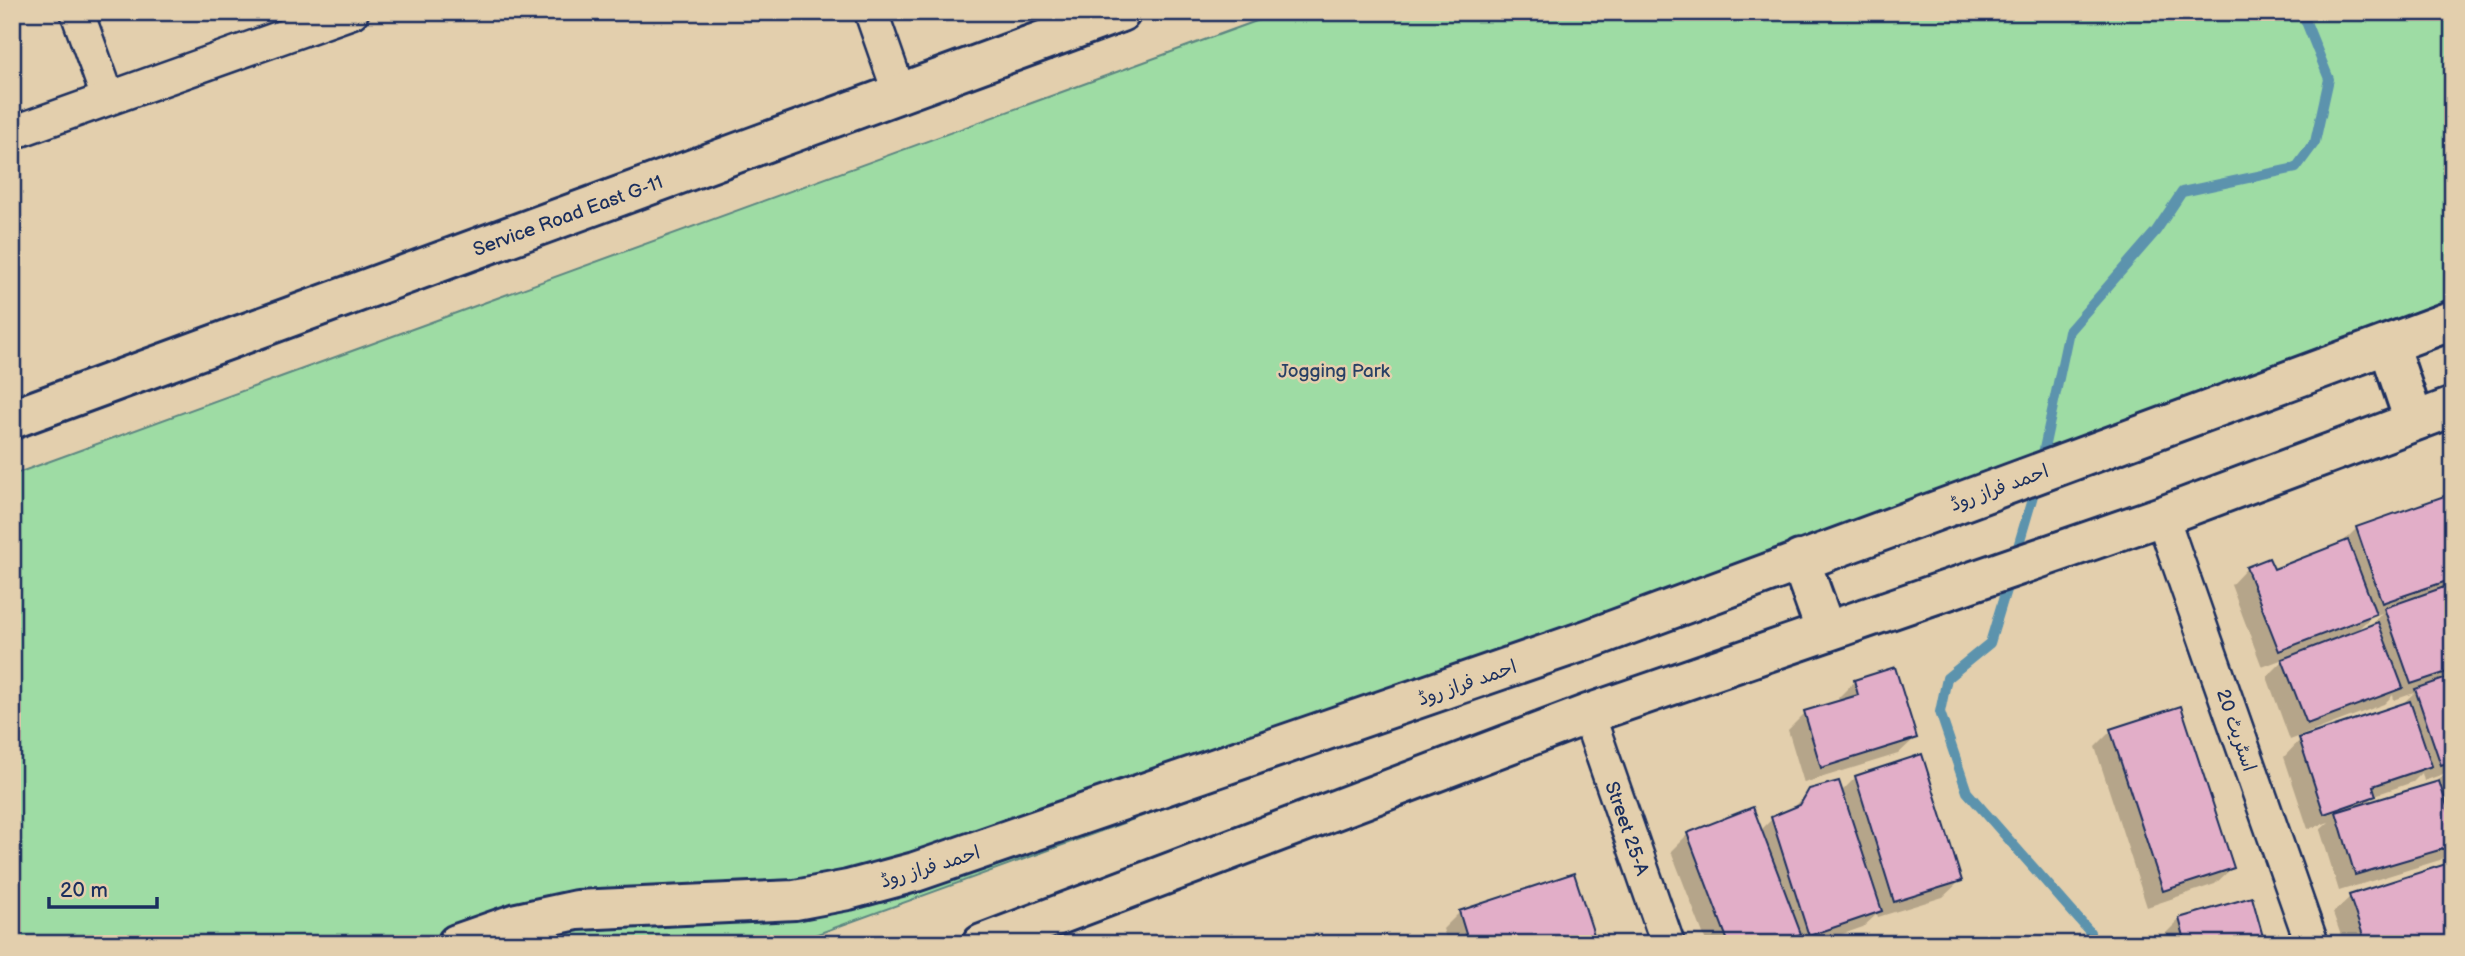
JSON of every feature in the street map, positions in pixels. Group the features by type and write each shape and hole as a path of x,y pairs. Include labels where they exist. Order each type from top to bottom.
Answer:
{"main road":[{"name":"Service Road East G-11","path":"12,419 1121,12"},
{"name":"احمد فراز روڈ","path":"457,944 517,923 577,909 795,900 915,872 1587,640 2453,320"},
{"path":"2388,344 2414,421"},
{"path":"982,944 1588,714 2147,521 2453,407"},
{"path":"1800,560 1826,632"}],"street":[{"path":"77,12 108,98"},
{"path":"12,132 352,12"},
{"path":"871,12 899,92"},
{"name":"اسٹریٹ 20","path":"2147,521 2312,944"},
{"name":"Street 25-A","path":"1588,714 1668,944"}],"green space":[{"name":"Jogging Park","path":"1281,12 2453,12 2453,340 790,944 12,944 12,475"}],"building":[{"path":"2450,494 2453,503 2453,579 2382,603 2356,527"},
{"path":"2348,540 2376,614 2279,651 2246,567 2269,558 2274,569"},
{"path":"2453,584 2453,670 2411,684 2384,608"},
{"path":"2378,622 2403,688 2307,724 2282,659"},
{"path":"1895,667 1917,738 1821,768 1804,711 1858,695 1854,680"},
{"path":"2453,676 2453,761 2441,765 2415,689"},
{"path":"2410,701 2432,766 2373,786 2376,796 2324,814 2299,738"},
{"path":"2181,706 2234,868 2163,891 2110,729"},
{"path":"1922,754 1962,881 1894,902 1855,776"},
{"path":"1839,781 1882,911 1809,936 1771,817 1800,805 1809,789"},
{"path":"2439,781 2453,825 2453,846 2355,875 2336,812"},
{"path":"1753,807 1801,934 1776,944 1729,944 1687,833"},
{"path":"2452,862 2453,937 2430,944 2366,944 2349,895"},
{"path":"1574,873 1597,944 1469,944 1459,911"},
{"path":"2252,897 2265,944 2186,944 2179,918"}],"waterway":[{"path":"2041,463 2069,331 2156,231 2182,192 2296,168 2315,142 2329,79 2302,12"},
{"path":"2015,557 2037,482"},
{"path":"2009,580 1990,643 1947,678 1940,712 1967,792 2090,932 2090,944"}]}
